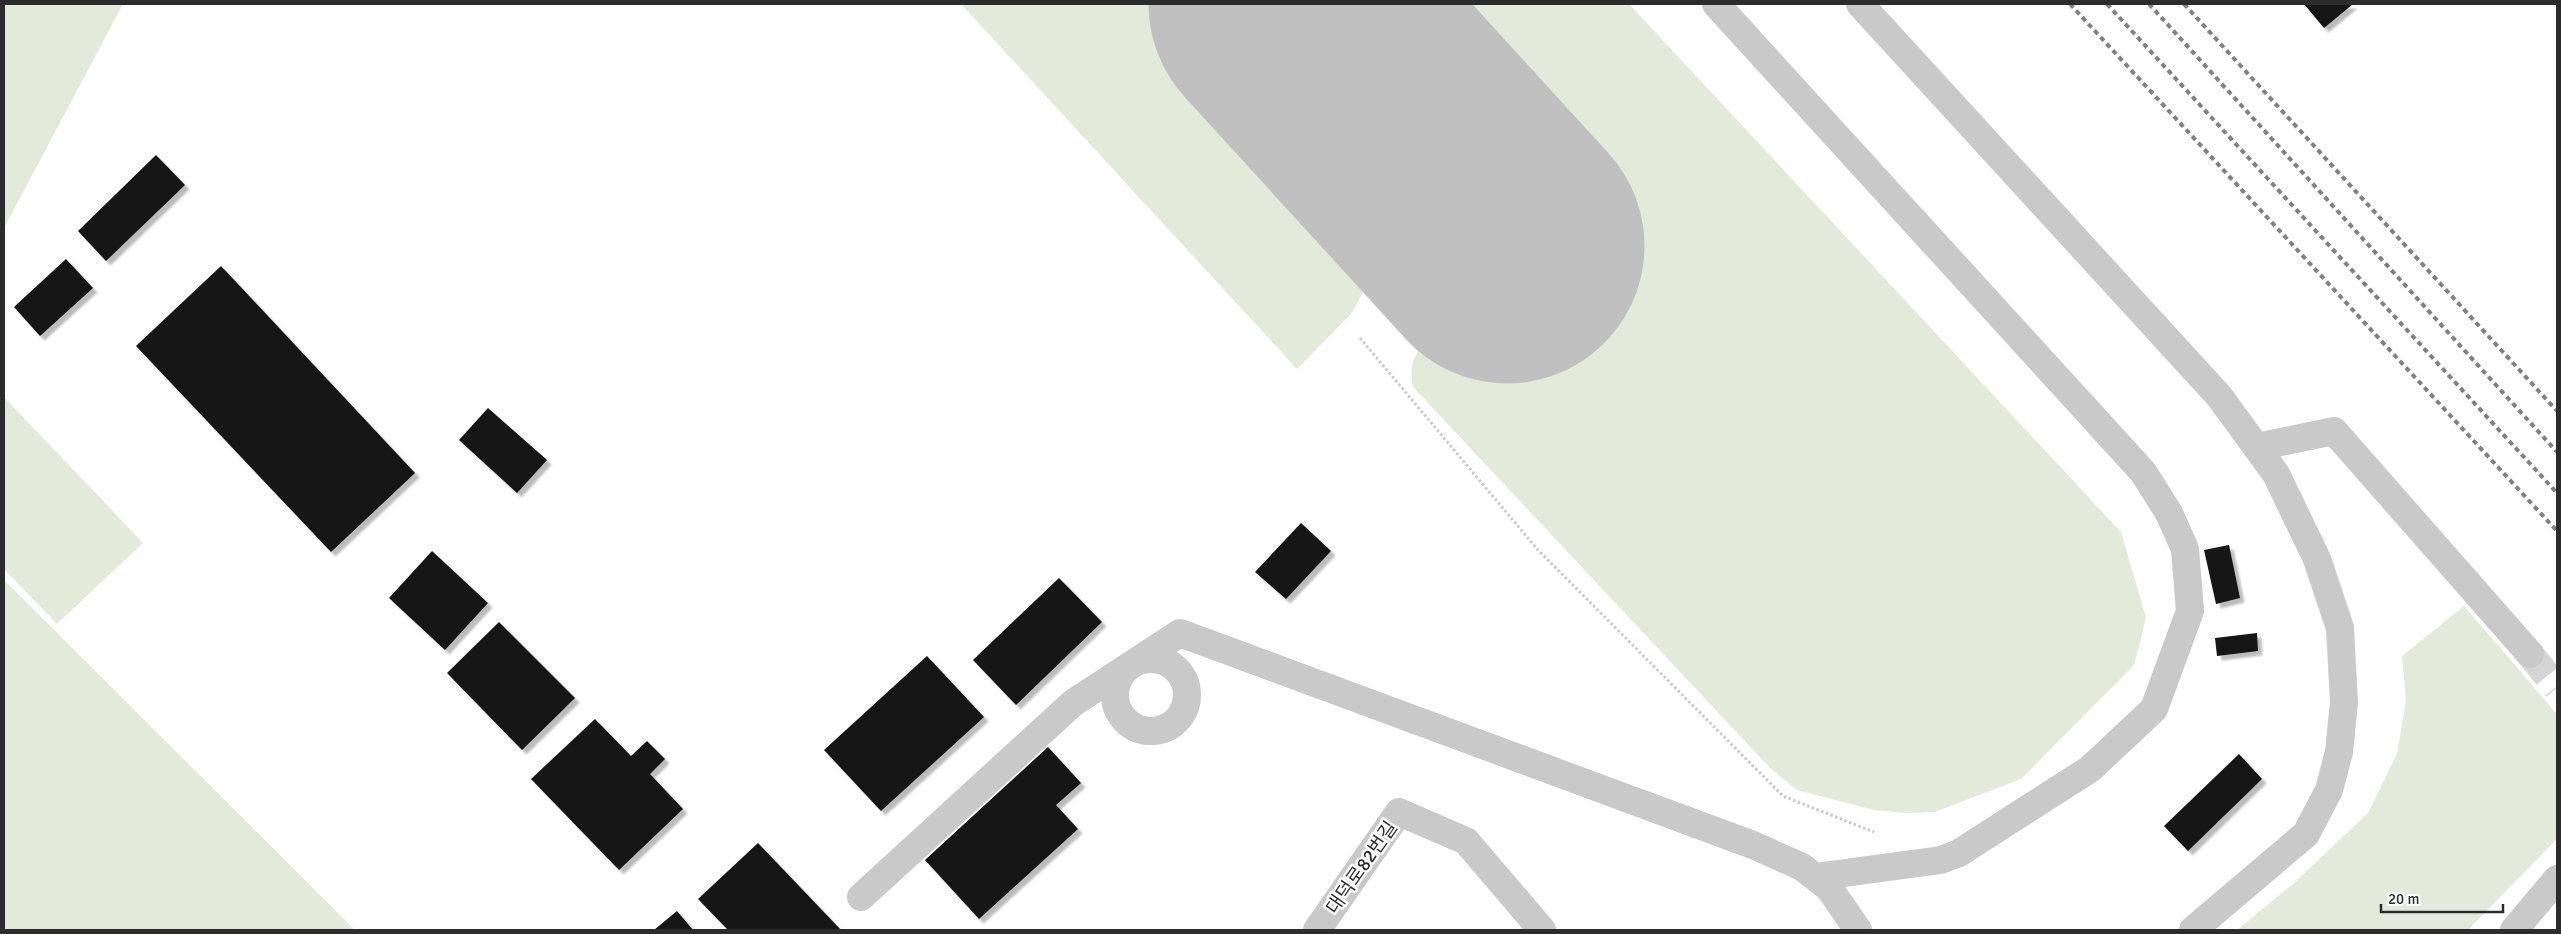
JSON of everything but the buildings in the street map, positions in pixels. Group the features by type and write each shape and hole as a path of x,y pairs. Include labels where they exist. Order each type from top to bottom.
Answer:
{"lane":[{"path":"1716,4 2144,472 2169,513 2186,549 2190,611 2154,709 2090,769 1959,853 1941,860 1815,877"},
{"path":"1860,4 2219,396 2276,474 2317,559 2340,628 2344,702 2339,752 2329,790 2306,834 2193,930"},
{"path":"2256,447 2334,431 2530,654"},
{"path":"861,897 1073,703 1180,633 1753,845 1802,868 1830,888 1858,930"},
{"name":"대덕로82번길","path":"1317,930 1399,812 1466,841 1542,930"},
{"path":"2514,930 2557,879"}],"path":[{"path":"1360,338 1538,550 1783,796 1882,835"}],"green space":[{"path":"4,4 123,4 4,228"},
{"path":"961,4 1188,4 1358,192 1372,224 1372,254 1366,287 1352,313 1297,369"},
{"path":"1358,4 1629,4 2121,532 2146,618 2134,665 2021,779 1935,812 1906,813 1874,810 1797,790 1771,769 1413,387 1411,374 1413,363 1424,342 1565,227"},
{"path":"4,397 143,543 57,624 4,569"},
{"path":"4,580 355,930 4,930"},
{"path":"2464,606 2557,714 2557,839 2468,930 2237,930 2293,884 2368,813 2397,754 2406,701 2402,656"}],"runway":[{"path":"1286,4 1507,246"}],"tunnel":[{"path":"2530,654 2557,688"}],"railway":[{"path":"2070,4 2557,531"},
{"path":"2107,4 2557,493"},
{"path":"2149,4 2557,452"},
{"path":"2184,4 2557,411"}]}
